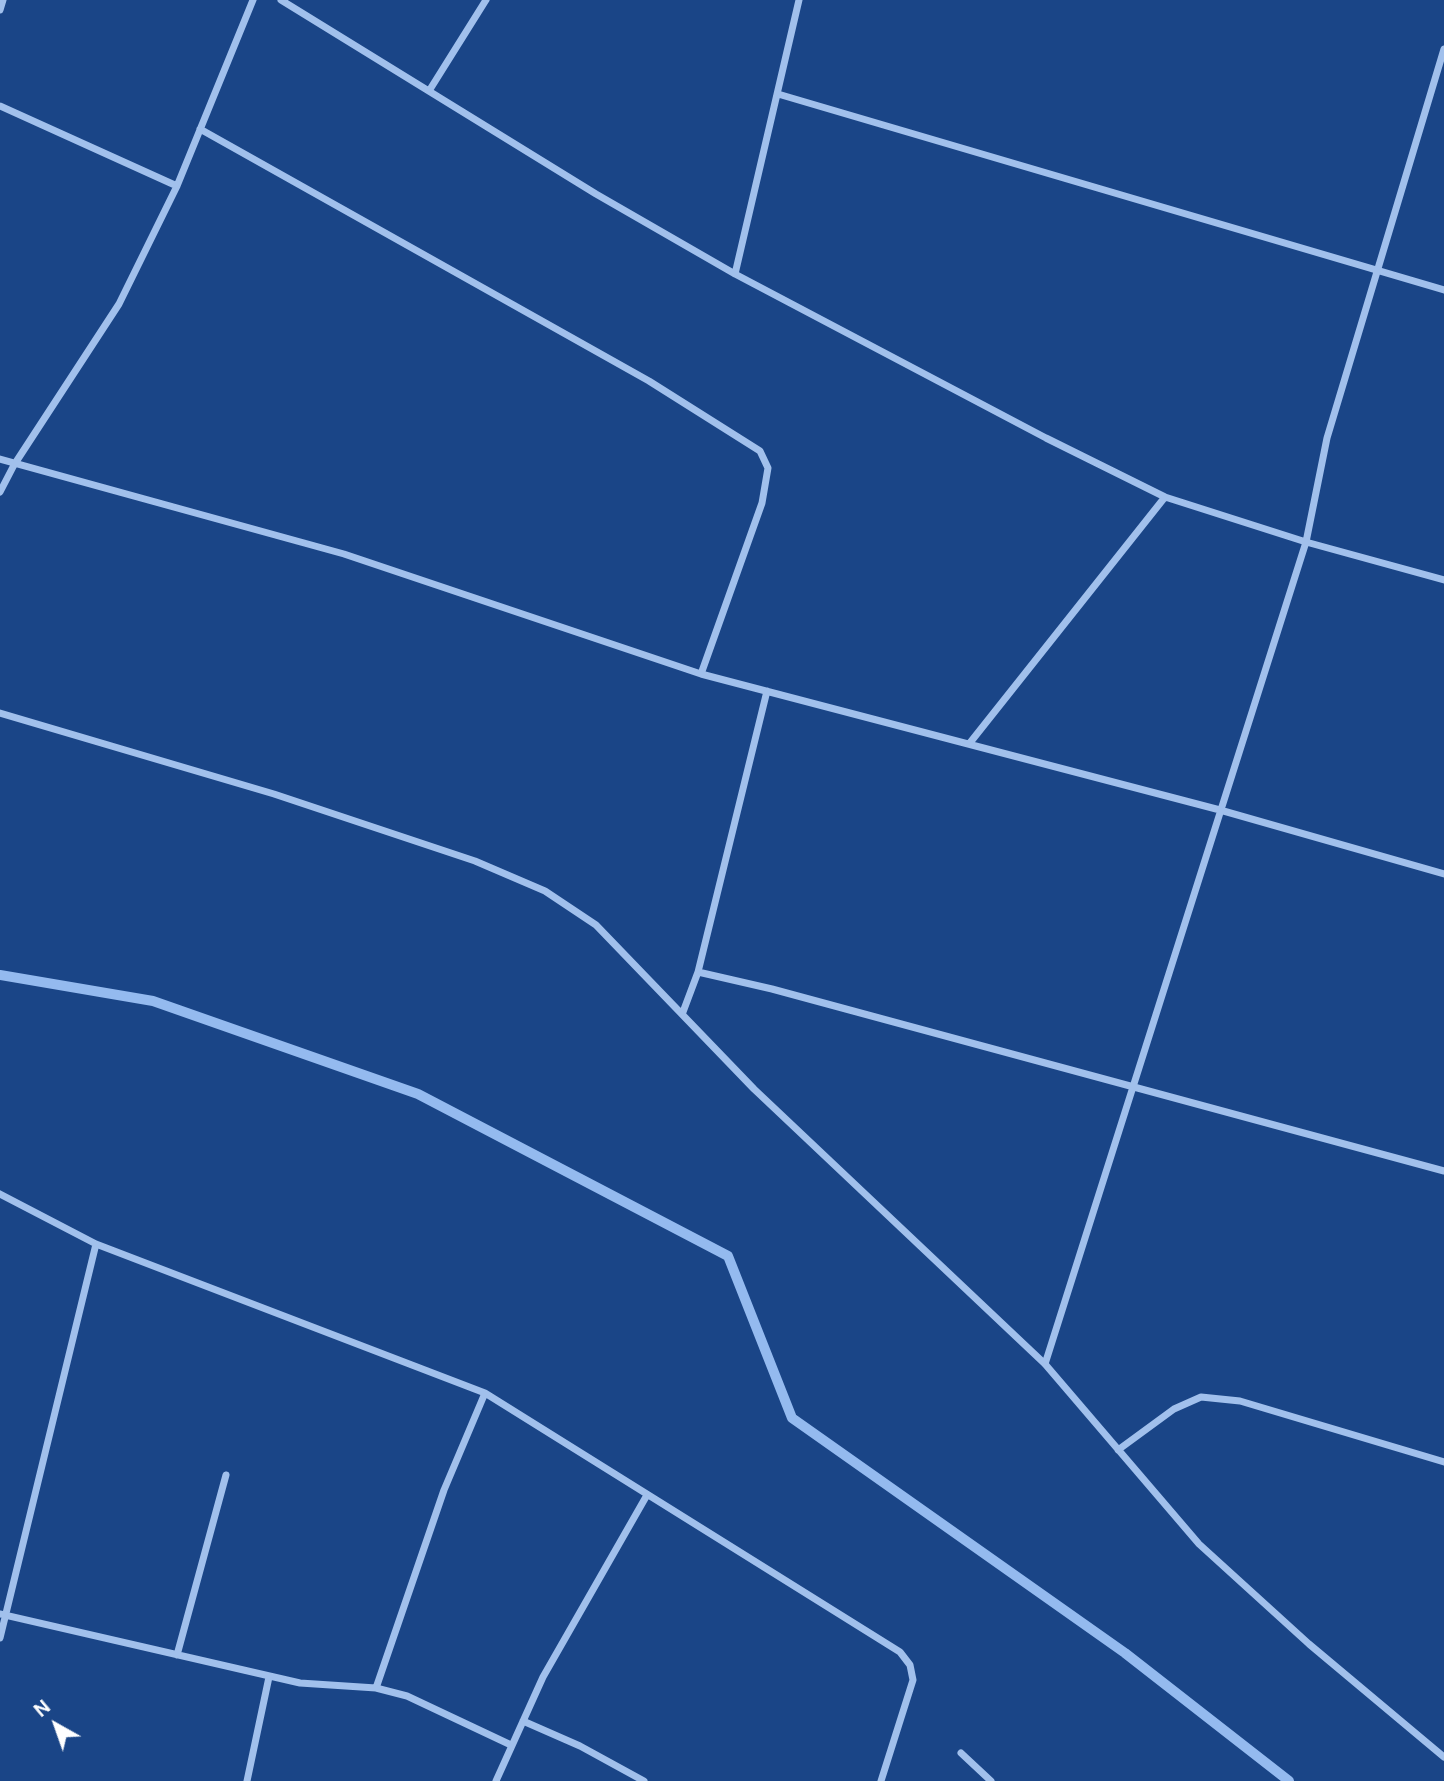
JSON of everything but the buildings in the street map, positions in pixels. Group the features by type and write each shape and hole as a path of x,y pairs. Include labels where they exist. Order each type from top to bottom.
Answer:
{"street":[{"path":"0,10 3,0"},
{"path":"0,492 14,465 119,304 177,186 253,0"},
{"path":"281,0 596,194 735,274 1046,438 1166,497 1306,542 1444,580"},
{"path":"429,91 486,0"},
{"path":"735,274 799,0"},
{"path":"1045,1364 1306,542 1327,438 1444,49"},
{"path":"778,94 1444,290"},
{"path":"0,106 177,186"},
{"path":"200,129 649,381 760,451 768,468 762,503 701,674"},
{"path":"0,459 344,554 701,674 1220,810 1444,874"},
{"path":"969,744 1166,497"},
{"path":"683,1012 698,972 767,691"},
{"path":"0,713 274,794 475,861 545,891 596,925 683,1012 754,1089 1045,1364 1199,1544 1309,1644 1444,1757"},
{"path":"698,972 1444,1171"},
{"path":"0,1194 96,1244 485,1393 900,1652 910,1665 913,1680 881,1781"},
{"path":"0,1638 2,1615 96,1244"},
{"path":"376,1688 444,1490 485,1393"},
{"path":"1118,1450 1174,1409 1200,1397 1240,1401 1444,1462"},
{"path":"177,1655 226,1475"},
{"path":"496,1781 543,1677 647,1495"},
{"path":"2,1615 269,1677 300,1683 376,1688 407,1696 512,1745"},
{"path":"247,1781 269,1677"},
{"path":"523,1721 580,1746 644,1781"},
{"path":"961,1754 991,1781"}],"waterway":[{"path":"0,975 153,1001 418,1094 728,1256 792,1418 1125,1653 1289,1781"}]}
